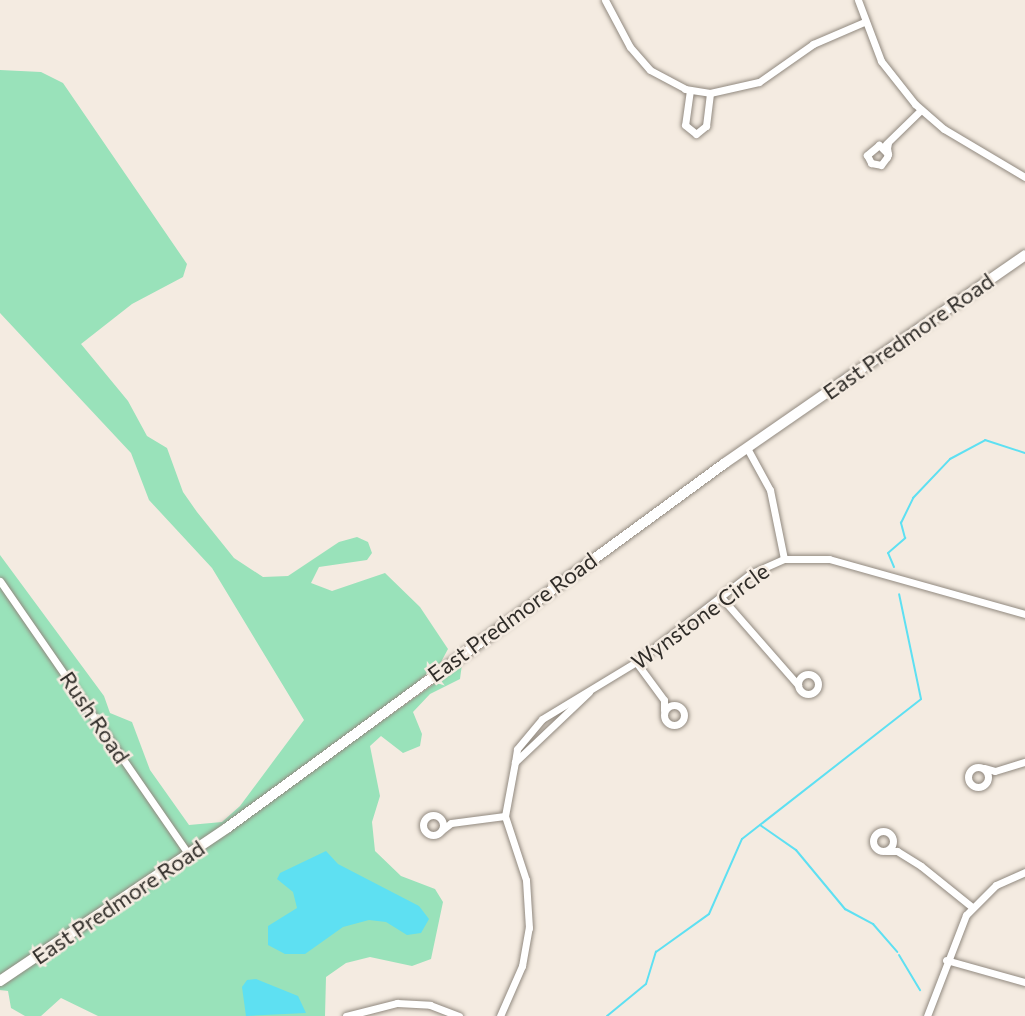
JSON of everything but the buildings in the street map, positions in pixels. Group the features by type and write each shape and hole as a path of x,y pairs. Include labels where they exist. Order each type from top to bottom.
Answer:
{"street":[{"path":"605,0 639,59 664,80 690,90 710,93 759,82 813,44 864,22"},
{"path":"858,0 864,22 880,61 921,110 1025,177"},
{"path":"690,90 685,125 693,134 706,126 710,93"},
{"path":"888,143 888,154 884,163 871,164 868,151 888,143 921,110"},
{"path":"879,145 888,154"},
{"name":"East Predmore Road","path":"0,981 189,855 747,448 1025,255"},
{"path":"747,448 770,490 784,559"},
{"name":"Wynstone Circle","path":"500,1016 522,966 529,928 526,880 506,816 517,749 534,726 636,662 760,568 784,559 828,559 1025,614"},
{"name":"Rush Road","path":"0,580 189,855"},
{"path":"721,597 762,649 793,675 798,685 807,694 816,690 816,677 804,674 793,675"},
{"path":"636,662 664,700 684,712 681,722 669,723 664,712 664,700"},
{"path":"798,685 804,674"},
{"name":"Wynstone Circle","path":"515,762 589,692"},
{"path":"664,712 674,705"},
{"path":"995,771 978,787 968,778 974,767 995,771 1025,762"},
{"path":"984,768 988,780"},
{"path":"451,823 431,815 423,825 431,835 451,823 506,816"},
{"path":"441,818 442,830"},
{"path":"897,851 886,851 874,847 875,835 884,831 893,840 897,851 972,907"},
{"path":"886,851 893,840"},
{"path":"927,1016 946,960 972,907 996,885 1025,872"},
{"path":"946,960 1025,982"},
{"path":"346,1016 397,1003 430,1005 459,1016"}],"green space":[{"path":"0,70 41,72 63,83 187,264 183,277 132,304 81,344 128,401 147,436 167,448 183,492 197,512 234,558 263,577 288,576 339,542 357,537 368,542 372,553 367,560 319,567 311,583 332,591 385,573 420,607 448,649 441,662 313,770 462,664 460,679 430,694 413,712 422,734 420,746 403,753 381,736 370,746 380,796 372,822 375,851 401,876 435,889 443,902 431,959 412,966 370,957 346,963 326,977 325,1016 98,1016 61,998 41,1016 25,1016 11,1008 8,991 0,990 0,555 104,696 110,713 132,722 150,770 189,825 222,822 240,806 304,720 212,568 149,500 131,453 0,313"}],"water":[{"path":"326,851 338,864 419,906 429,919 421,933 407,935 386,922 369,920 343,927 305,954 285,954 268,945 268,926 297,908 293,892 277,879 280,873"},
{"path":"256,979 298,996 306,1013 246,1016 242,987 247,980"}],"waterway":[{"path":"894,567 888,553 905,538 901,523 913,498 950,459 985,440 1025,453"},
{"path":"607,1016 646,984 656,952 709,914 742,839 921,699 899,594"},
{"path":"760,825 796,850 845,909 873,924 897,952"},
{"path":"899,955 920,990"}]}
